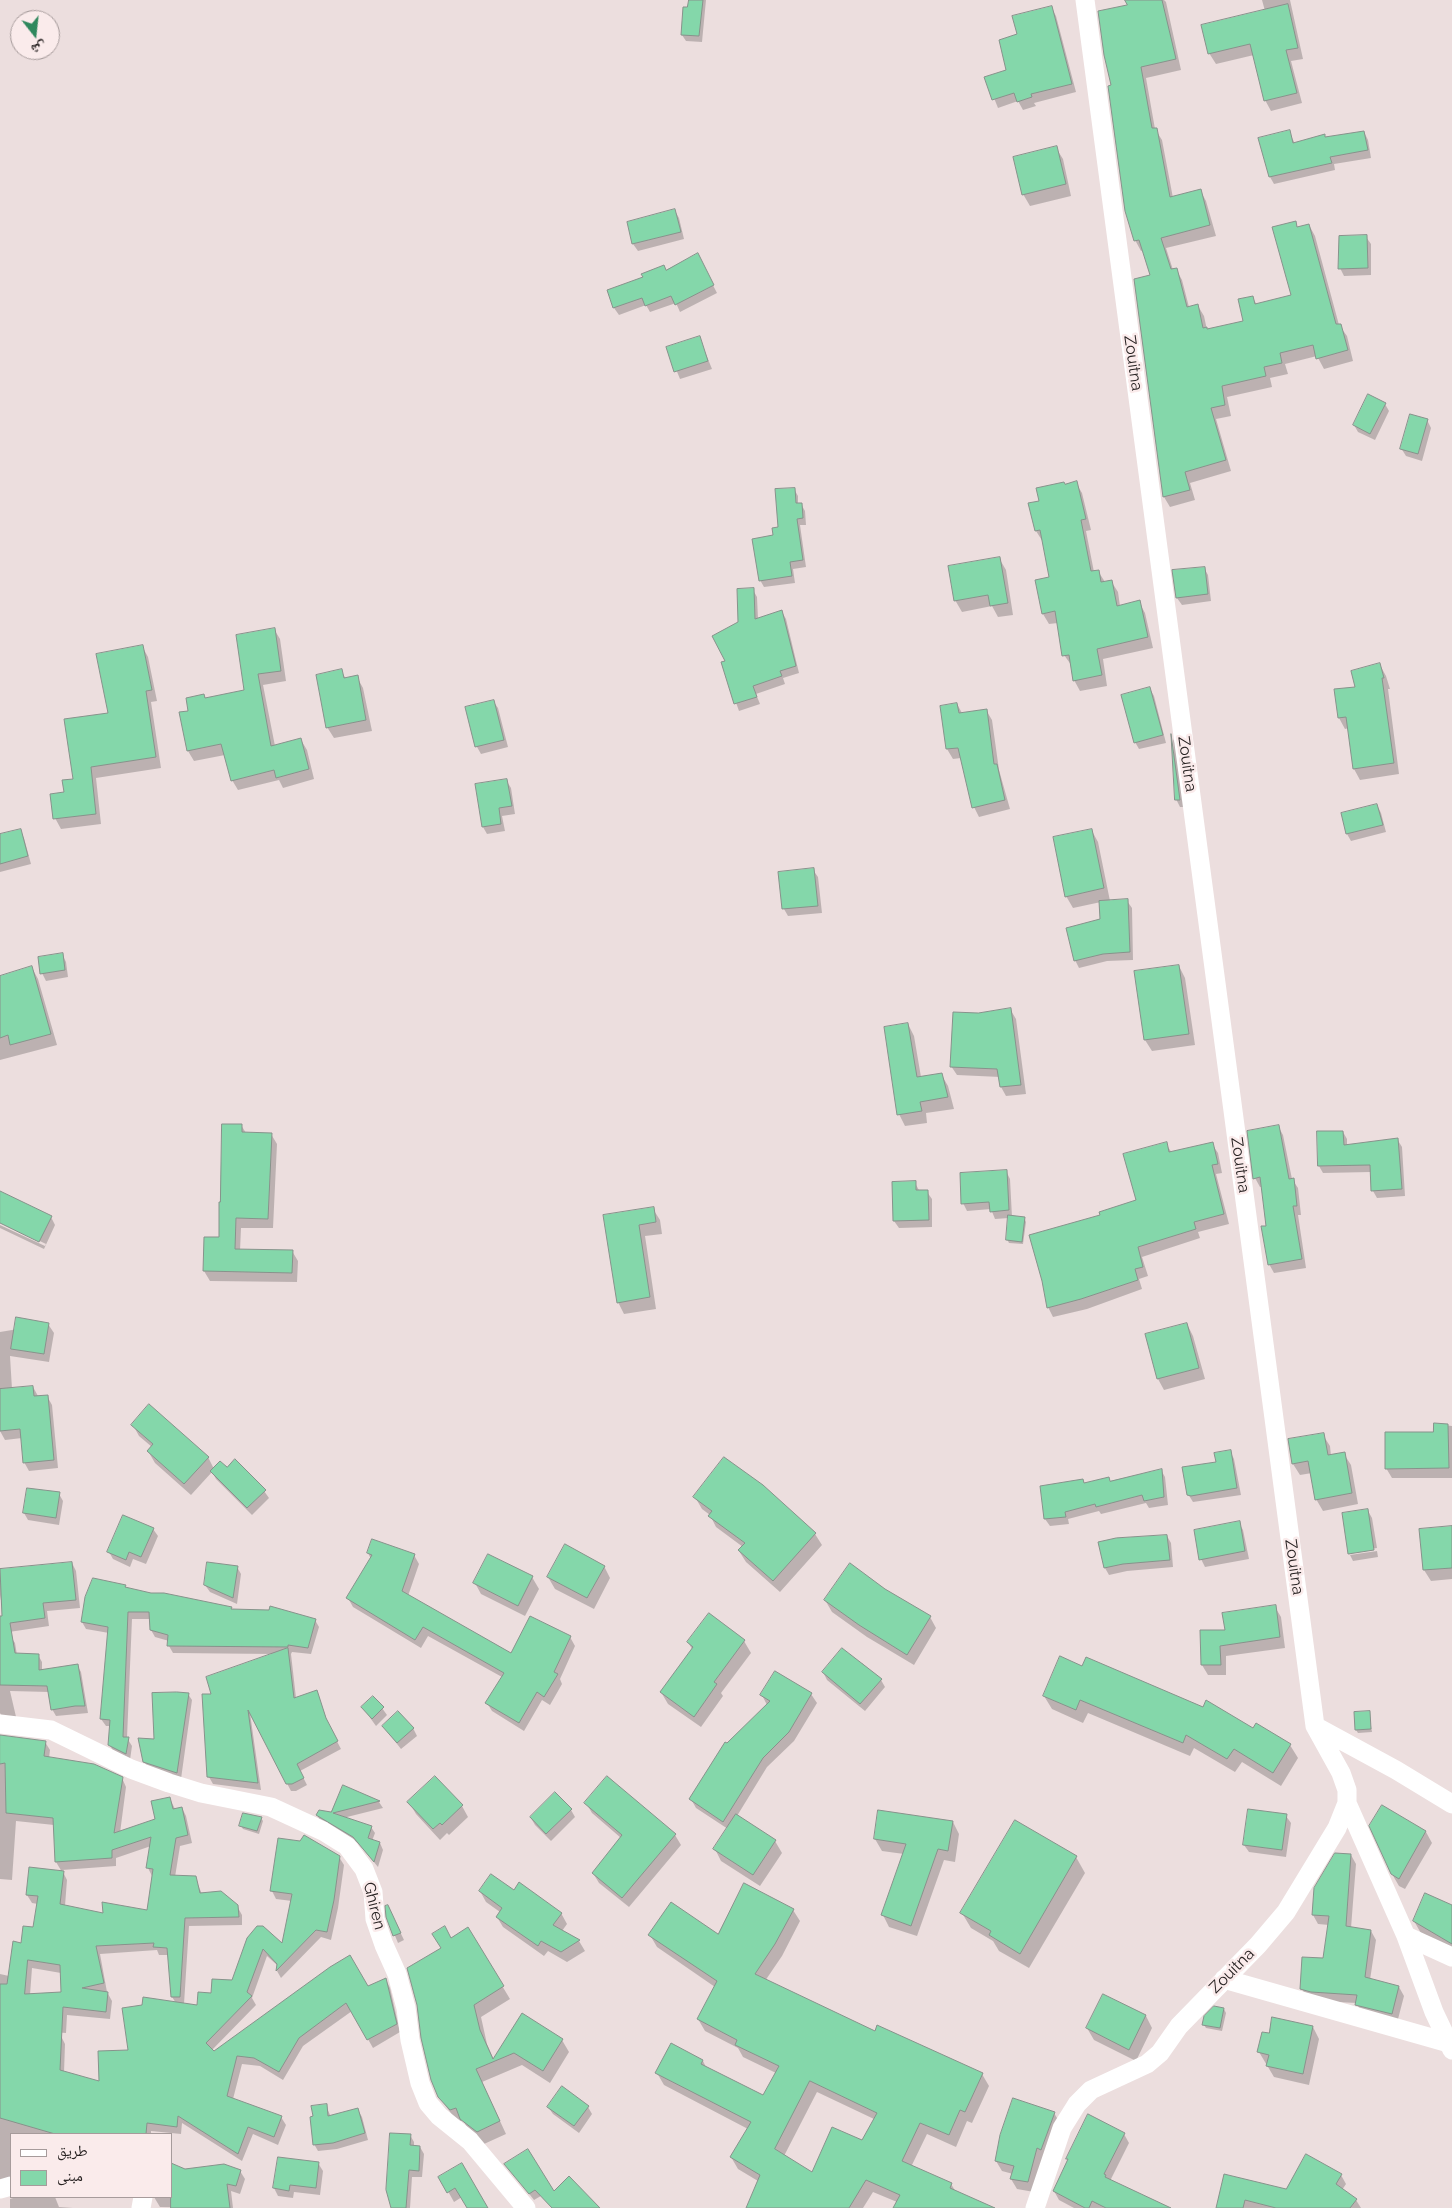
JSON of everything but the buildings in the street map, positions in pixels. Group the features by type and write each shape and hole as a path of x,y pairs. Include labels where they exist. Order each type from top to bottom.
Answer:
{"street":[{"name":"Zouitna","path":"1035,2208 1062,2128 1077,2104 1091,2090 1148,2064 1160,2053 1179,2026 1258,1945 1286,1912 1337,1828 1347,1803 1346,1790 1341,1773 1315,1726 1085,0"},
{"name":"Ghiren","path":"0,1724 51,1730 131,1769 169,1783 201,1793 271,1807 323,1831 347,1846 364,1869 372,1892 375,1919 398,1974 420,2083 428,2103 439,2116 470,2142 526,2208"},
{"path":"1315,1726 1396,1770 1452,1804"},
{"path":"1347,1803 1406,1936 1434,2012 1450,2047"},
{"path":"1406,1936 1452,1957"},
{"path":"1224,1979 1450,2047"}]}
